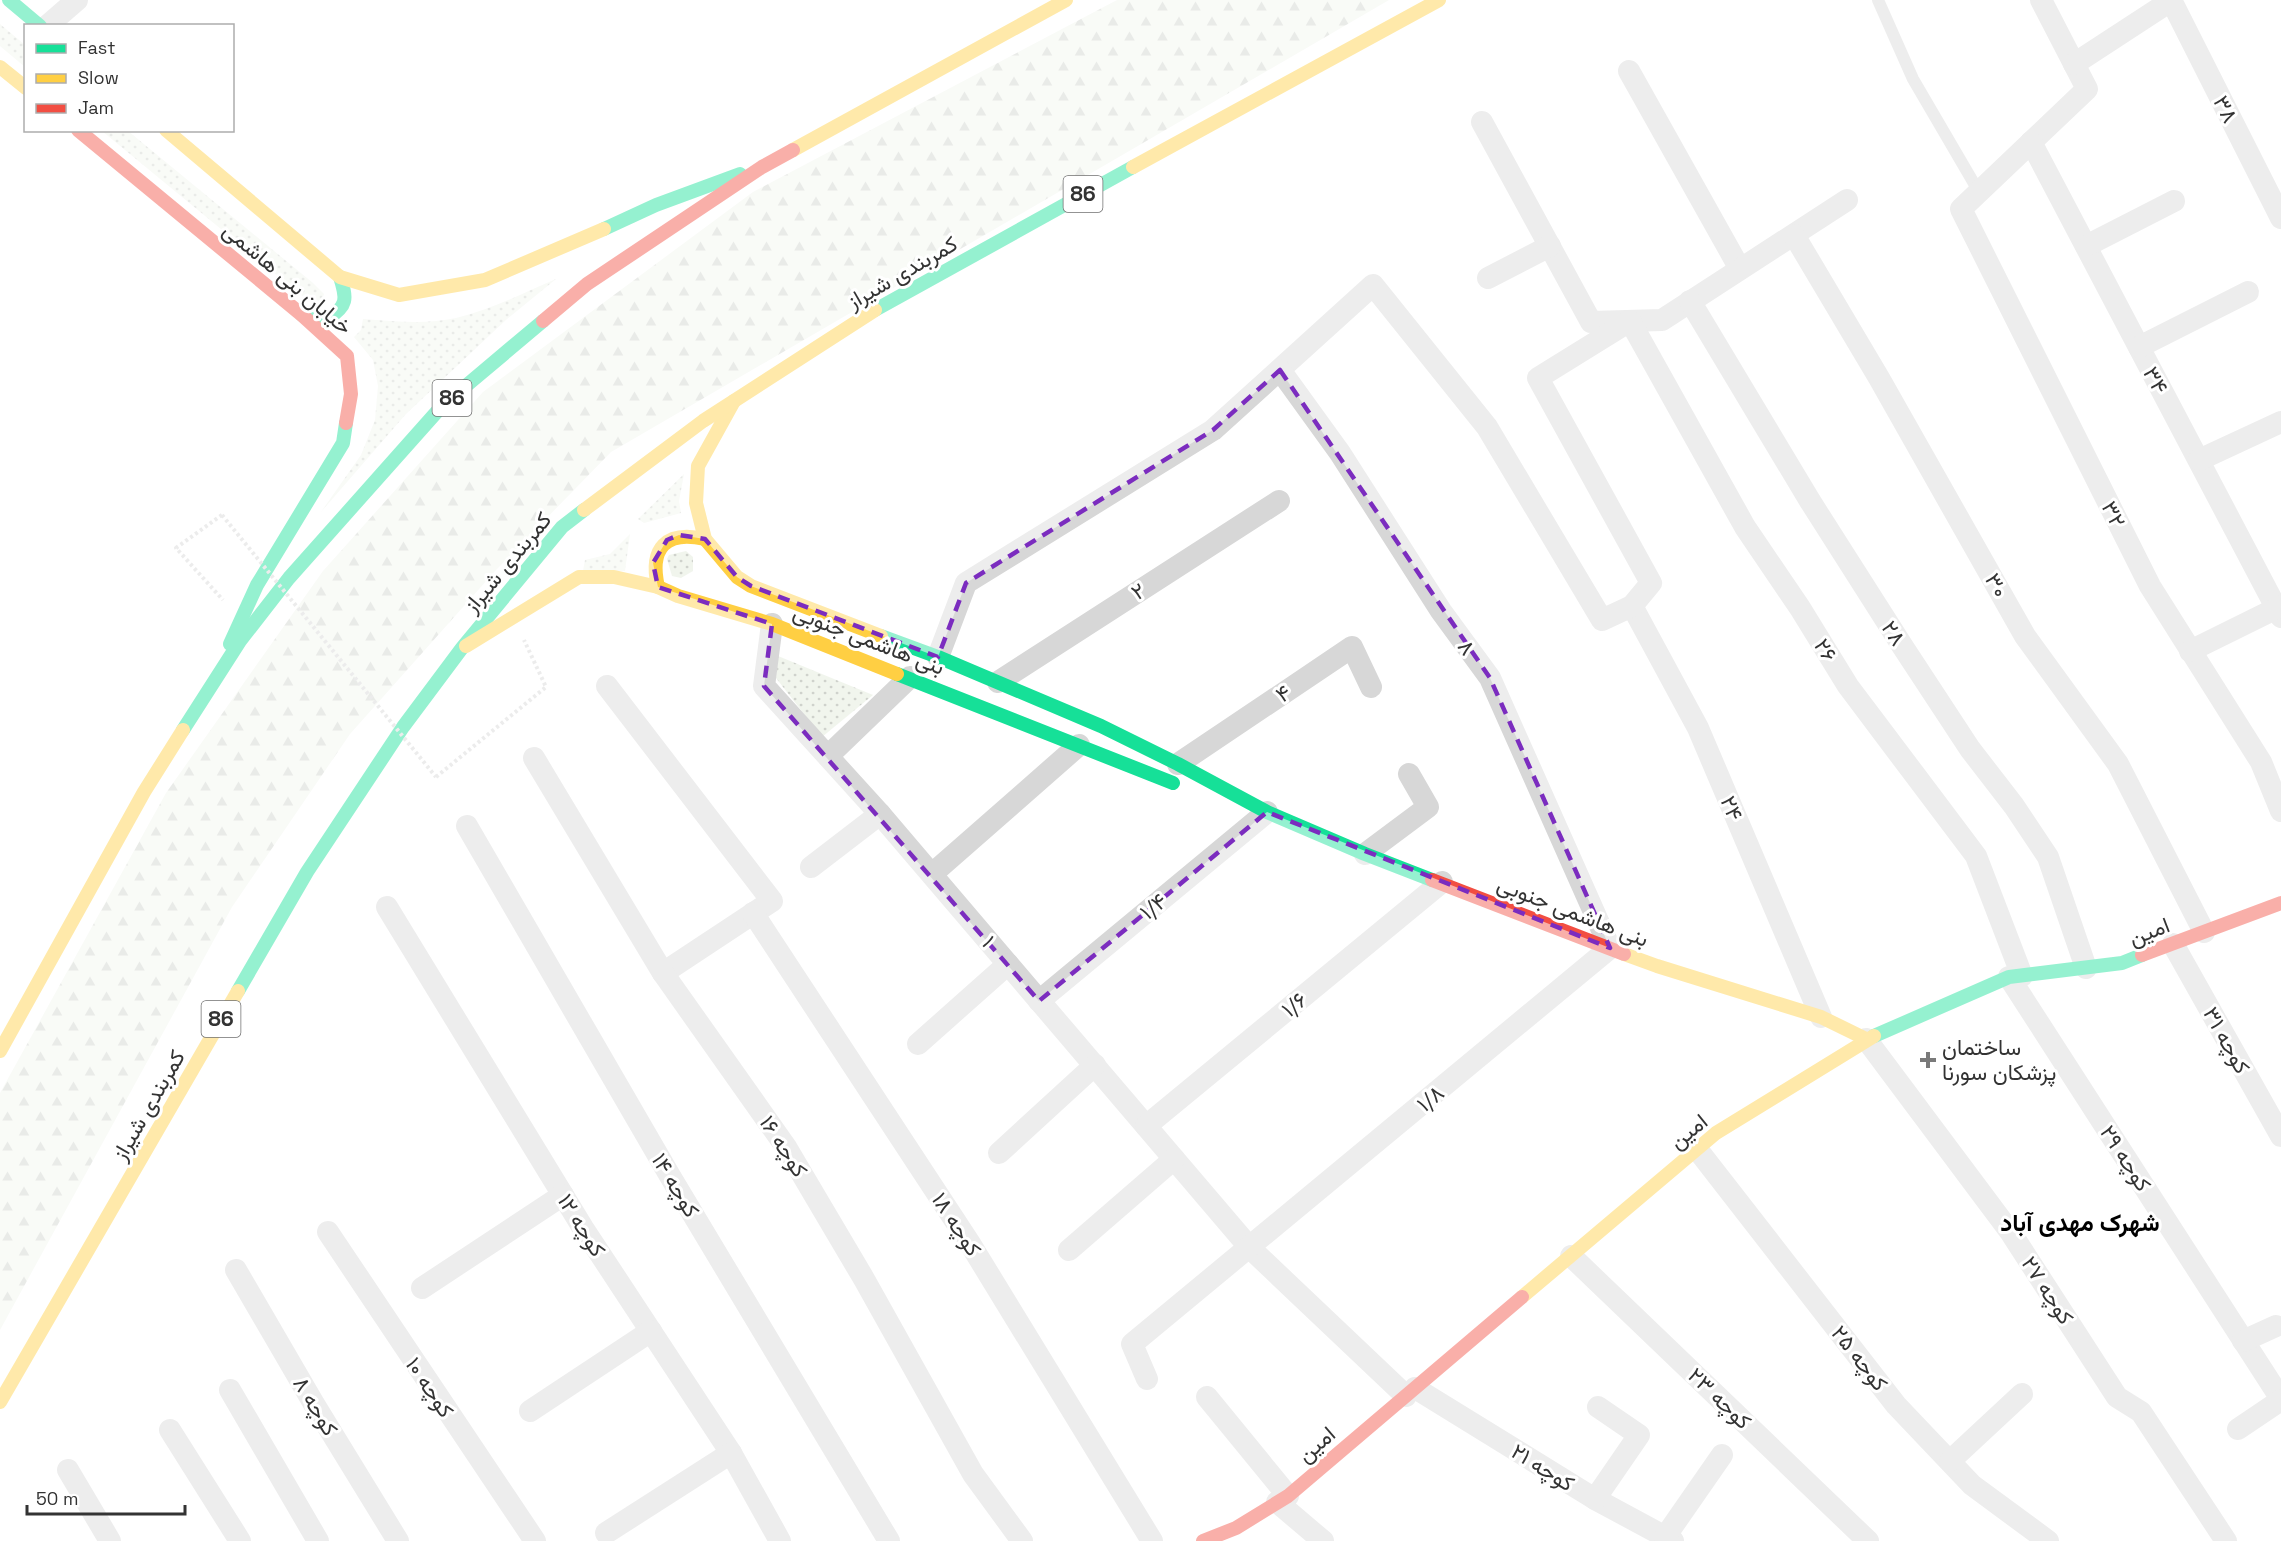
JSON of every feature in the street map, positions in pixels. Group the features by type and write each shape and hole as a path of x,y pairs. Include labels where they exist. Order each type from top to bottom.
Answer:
{"main road":[{"path":"9,0 38,24"},
{"name":"86","path":"0,1051 144,792 240,641 289,578 442,406 587,284 762,167 1066,0"},
{"name":"کمربندی شیراز","path":"0,1402 307,872 403,727 462,648 562,527 703,421 862,318 1050,212 1439,0"},
{"path":"0,67 24,86"},
{"name":"خیابان بنی هاشمی","path":"80,132 302,315 347,356 351,394 343,443 257,585 205,696"},
{"name":"خیابان بنی هاشمی","path":"168,132 340,277 399,295 485,280 556,251 656,204 762,167"},
{"path":"302,315 327,319 342,310 347,296 340,277"},
{"name":"بنی هاشمی جنوبی","path":"734,401 698,466 696,503 705,539 737,577 751,586 938,657 1101,726 1267,812 1365,854 1657,966 1821,1017 1866,1039"},
{"path":"658,587 653,563 658,550 668,540 679,535 692,535 705,539"},
{"name":"بنی هاشمی جنوبی","path":"462,648 579,577 614,577 658,587 678,596 772,624 910,677 1168,782 1267,812"},
{"name":"امین","path":"1203,1541 1236,1528 1283,1499 1716,1133 1866,1039 2016,976 2122,963 2281,903"}],"street":[{"path":"49,24 77,0"},
{"path":"1979,192 2087,89 2041,0"},
{"path":"2074,64 2166,2"},
{"name":"۳۸","path":"2166,2 2281,218"},
{"path":"1629,71 1740,269"},
{"path":"1482,122 1591,322 1662,320 1847,200"},
{"name":"۳۴","path":"2031,142 2280,610"},
{"name":"۳۲","path":"1979,192 1961,209 2150,585 2261,762 2281,811"},
{"path":"2086,246 2174,201"},
{"name":"۳۰","path":"1794,235 1879,378 2025,636 2118,764 2204,932"},
{"path":"1488,278 1550,246"},
{"path":"938,657 966,583 1213,430 1372,285 1487,427 1602,620 1632,606 1651,583 1538,378 1630,321"},
{"path":"2139,347 2248,292"},
{"name":"۲۸","path":"1690,301 1810,501 1897,637 1970,749 2014,806 2048,857 2086,968"},
{"name":"۲۶","path":"1630,321 1745,527 1800,608 1848,686 1976,856 2016,976"},
{"name":"۸","path":"1280,370 1340,453 1441,611 1490,678 1610,948"},
{"path":"2199,460 2281,422"},
{"name":"۲","path":"998,682 1279,501"},
{"name":"۲۴","path":"1632,606 1698,728 1821,1017"},
{"path":"2190,651 2233,629 2280,610"},
{"name":"۱","path":"772,624 764,686 932,874 1250,1248"},
{"name":"۴","path":"1178,764 1352,647 1371,687"},
{"path":"828,756 910,677"},
{"path":"607,686 772,901 663,973"},
{"path":"932,874 1079,745"},
{"name":"کوچه ۱۶","path":"534,758 663,973 786,1147 864,1279 973,1474 1022,1541"},
{"path":"1365,854 1428,807 1409,774"},
{"name":"۱/۴","path":"1040,1001 1267,812"},
{"path":"811,867 880,814"},
{"name":"کوچه ۱۴","path":"467,826 670,1176 889,1541"},
{"name":"۱/۶","path":"1146,1126 1442,882"},
{"name":"کوچه ۱۲","path":"387,907 563,1195 731,1453 780,1541"},
{"name":"کوچه ۱۸","path":"753,913 969,1242 1152,1541"},
{"name":"کوچه ۳۱","path":"2173,944 2281,1137"},
{"name":"۱/۸","path":"1148,1379 1132,1344 1610,948"},
{"path":"918,1044 1008,964"},
{"name":"کوچه ۲۹","path":"2016,976 2281,1400"},
{"name":"کوچه ۲۷","path":"1866,1039 2011,1233 2117,1397 2141,1412 2226,1541"},
{"path":"999,1153 1095,1065"},
{"name":"کوچه ۲۵","path":"1697,1149 1896,1405 1972,1485 2048,1541"},
{"path":"1069,1250 1174,1159"},
{"path":"422,1288 563,1195"},
{"name":"کوچه ۱۰","path":"328,1232 535,1541"},
{"name":"کوچه ۲۱","path":"1250,1248 1410,1392 1669,1539"},
{"name":"کوچه ۲۳","path":"1571,1256 1868,1541"},
{"name":"کوچه ۸","path":"236,1269 314,1404 398,1541"},
{"path":"2243,1341 2276,1326"},
{"path":"530,1411 651,1331"},
{"path":"230,1390 318,1541"},
{"path":"1950,1461 2022,1394"},
{"path":"1207,1397 1283,1499 1323,1541"},
{"path":"2238,1429 2281,1400"},
{"path":"1595,1499 1640,1435 1598,1407"},
{"path":"170,1430 240,1541"},
{"path":"606,1533 731,1453"},
{"path":"1669,1539 1722,1455"},
{"path":"68,1470 110,1541"}],"lane":[{"path":"1878,0 1913,80 1979,192"}],"path":[{"path":"241,620 176,548 222,514 436,777 546,687 513,617"}],"highlighted area":[{"path":"1280,370 1490,678 1610,948 1267,812 1039,1001 764,686 772,624 658,587 653,563 667,540 679,535 705,539 737,577 751,586 938,657 966,583 1213,430"}],"green space":[{"path":"1117,0 1389,0 611,452 496,570 350,734 232,907 0,1330 0,1093 166,793 323,571 483,392 753,192"},
{"path":"0,24 24,44 24,66 0,46"},
{"path":"103,132 129,132 324,294 320,306 301,295"},
{"path":"556,279 507,319 406,414 321,512 361,455 375,420 378,386 373,360 354,337 361,330 363,319 421,322 456,318 494,306"},
{"path":"684,474 679,501 681,513 644,523 638,519"},
{"path":"630,534 625,571 583,571 585,560 610,554"},
{"path":"686,551 693,557 693,571 681,578 672,576 667,559 669,555"},
{"path":"778,656 873,695 822,737 776,678"}],"traffic: fast":[{"path":"9,0 38,24"},
{"path":"875,310 1133,167"},
{"path":"604,229 656,205 740,174"},
{"path":"302,315 327,319 339,310 344,301 340,277"},
{"path":"183,730 240,641 289,578 442,406 543,321"},
{"path":"230,644 257,585 343,443 346,423"},
{"path":"238,991 307,872 403,727 462,648 562,527 584,510"},
{"path":"881,636 938,657 1101,726 1267,812 1432,880"},
{"path":"897,674 1173,783"},
{"path":"1874,1036 2009,977 2122,963 2142,955"}],"traffic: slow":[{"path":"793,150 1066,0"},
{"path":"1133,167 1439,0"},
{"path":"0,67 24,86"},
{"path":"168,132 340,277 399,295 485,280 604,229"},
{"path":"584,510 703,421 875,310"},
{"path":"734,401 698,466 696,503 705,539 737,577 751,586 881,636"},
{"path":"658,587 656,562 664,545 680,537 705,539"},
{"path":"466,646 579,577 614,577 658,587 678,596 772,624 897,674"},
{"path":"0,1051 144,792 183,730"},
{"path":"1624,954 1821,1017 1866,1039"},
{"path":"0,1402 238,991"},
{"path":"1522,1297 1716,1133 1874,1036"}],"traffic: jam":[{"path":"80,132 302,315 347,356 351,394 346,423"},
{"path":"543,321 587,284 762,167 793,150"},
{"path":"1432,880 1624,954"},
{"path":"2142,955 2281,903"},
{"path":"1203,1541 1236,1528 1288,1496 1522,1297"}],"place":[{"name":"ساختمان پزشکان سورنا","path":"1928,1060"}],"district":[{"name":"شهرک مهدی آباد","path":"2080,1223"}]}
